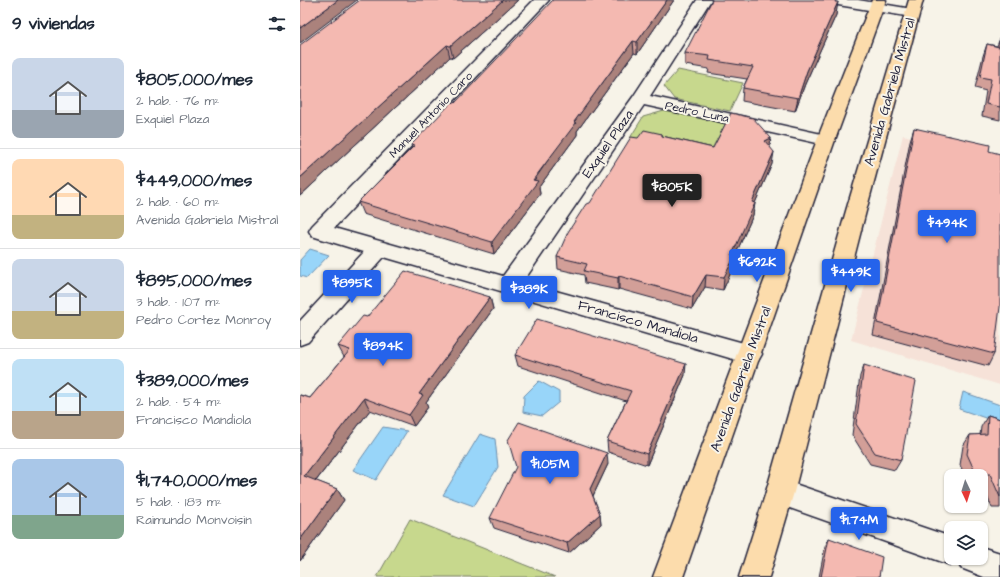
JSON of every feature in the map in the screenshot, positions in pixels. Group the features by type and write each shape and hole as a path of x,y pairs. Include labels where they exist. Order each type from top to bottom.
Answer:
{"main road":[{"name":"Avenida Gabriela Mistral","path":"668,577 750,354 826,140 878,4"},
{"name":"Avenida Gabriela Mistral","path":"754,577 780,492 856,211 914,6"}],"street":[{"name":"Manuel Antonio Caro","path":"319,231 542,0"},
{"name":"Exquiel Plaza","path":"508,286 640,100 704,0"},
{"path":"832,0 914,6"},
{"name":"Pedro Luna","path":"640,100 826,140"},
{"name":"Francisco Mandiola","path":"319,231 750,354"},
{"path":"300,336 379,249"},
{"path":"780,492 944,549"},
{"path":"988,564 1000,568"}],"shaded area":[{"path":"903,135 1000,158 1000,385 851,340"}],"green space":[{"path":"678,70 743,83 730,111 674,99 664,86"},
{"path":"664,111 726,123 708,156 630,138 643,117"},
{"path":"410,519 555,577 377,577"}],"water":[{"path":"310,249 329,255 307,278 300,276 300,260"},
{"path":"539,381 559,392 559,402 542,416 523,412 524,396"},
{"path":"963,392 1000,405 1000,423 959,409"},
{"path":"383,427 407,431 376,480 353,470"},
{"path":"480,434 495,439 498,467 474,506 443,495"}],"building":[{"path":"300,0 338,0 300,28"},
{"path":"360,0 503,0 450,46 447,45 300,178 300,45"},
{"path":"553,0 667,0 637,42 633,41 574,122 576,123 533,180 538,181 492,242 358,202 414,146 411,145 452,102 455,103"},
{"path":"712,0 836,0 835,2 838,2 807,71 798,98 743,88 753,67 709,60 710,56 685,53"},
{"path":"1000,38 1000,107 986,104 991,79 980,77 987,44 999,47"},
{"path":"731,113 753,118 771,138 765,141 774,152 752,202 755,203 732,255 735,256 724,277 706,275 693,297 619,276 618,278 584,271 587,264 557,257 568,232 586,204 590,203 631,137 638,138 644,130 662,134 662,136 713,148"},
{"path":"914,128 990,145 989,151 1000,154 1000,307 994,354 877,323"},
{"path":"405,271 490,297 419,394 423,395 409,415 364,398 304,476 337,489 300,540 300,395 310,398 350,350 338,346 363,316 367,317"},
{"path":"537,319 686,364 647,454 607,441 631,391 515,355"},
{"path":"864,365 916,381 901,460 875,453 856,424"},
{"path":"988,415 1000,419 1000,497 990,474 988,474 988,469 974,469 967,454 970,435 987,434"},
{"path":"519,422 607,453 590,489 600,514 567,543 490,518 516,467 508,440"},
{"path":"829,538 882,557 879,577 821,577"}]}
